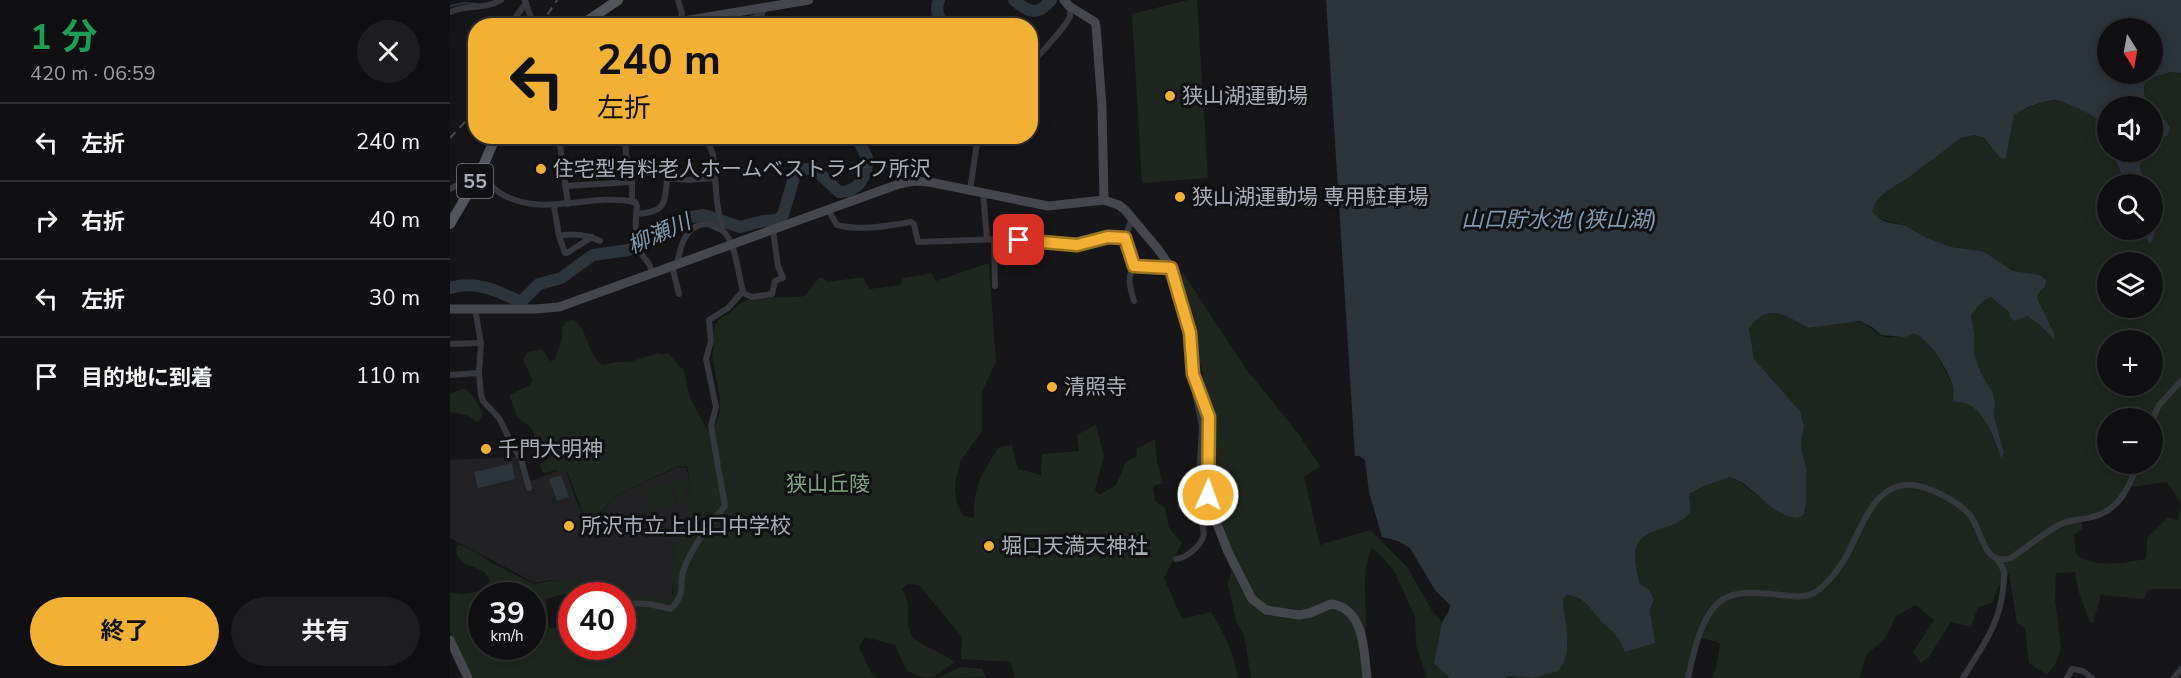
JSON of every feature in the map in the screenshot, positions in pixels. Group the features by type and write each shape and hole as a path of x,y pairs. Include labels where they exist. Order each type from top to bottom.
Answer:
{"main road":[{"path":"592,18 618,0"},
{"name":"55","path":"450,224 478,176 492,144"}],"street":[{"path":"460,0 460,8"},
{"path":"450,12 460,8 489,6 501,0"},
{"path":"678,0 681,13 678,18"},
{"path":"712,18 763,11 809,0"},
{"path":"514,18 526,1"},
{"path":"526,1 531,18"},
{"path":"1038,57 1046,50 1070,17 1067,3"},
{"path":"1067,3 1095,22 1096,26 1102,107 1104,200"},
{"path":"751,18 763,11"},
{"path":"763,11 764,18"},
{"path":"562,144 560,145 568,204"},
{"path":"626,144 632,182 632,202"},
{"path":"709,144 713,155 722,229 731,246 743,293"},
{"path":"970,190 976,144"},
{"path":"450,189 478,176 509,198 554,206 612,199 632,202 637,206 635,218 640,250 651,264 652,274"},
{"path":"636,214 653,213 661,207 666,195 667,178 688,180 715,178"},
{"path":"450,309 559,307 914,181 983,192 1048,207 1104,200 1119,205 1171,268 1190,333 1191,363 1209,423 1209,503 1228,552 1252,599 1260,607 1273,613 1305,615 1331,604 1347,610 1363,637 1367,678"},
{"path":"565,186 632,182"},
{"path":"983,192 991,239 995,286"},
{"path":"554,206 559,236 565,253 592,237"},
{"path":"828,210 837,225 844,227 876,227 911,222 914,224 918,242 991,239 1077,245 1108,237 1125,238"},
{"path":"1132,218 1125,238 1134,266"},
{"path":"679,294 674,265 688,233 708,224 722,229"},
{"path":"743,293 752,297 772,294 775,281 783,278 778,266 774,230"},
{"path":"559,236 571,234 592,237 600,241"},
{"path":"1134,266 1171,268"},
{"path":"1134,266 1130,272 1129,282 1134,301"},
{"path":"636,604 671,609 680,600 684,567 706,529 725,506 711,426 716,407 706,359 711,341 709,320 728,308 743,293"},
{"path":"475,309 481,344 479,373 481,395 483,401 500,418 521,459 529,488"},
{"path":"450,344 481,344"},
{"path":"450,375 479,373"},
{"path":"2157,408 2181,381"},
{"path":"1176,559 1181,559 1194,550 1203,539 1204,534 1198,498 1203,434 1194,388 1197,384"},
{"path":"1997,559 2011,558 2047,531 2061,524 2093,517 2111,508 2128,489 2134,474"},
{"path":"1688,678 1698,639 1715,607 1722,600 1743,593 1794,597 1815,593 1842,565 1874,504 1881,496 1895,489 1912,485 1921,487 1962,508 1971,516 1982,543 1990,555 1997,559 2005,573 2002,601 1992,631 1963,678"},
{"path":"450,640 468,678"},
{"path":"2067,678 2072,669 2083,671 2092,678"},
{"path":"2174,678 2181,669"}],"shaded area":[{"name":"所沢市立上山口中学校","path":"516,457 523,471 525,483 565,468 583,514 599,515 617,495 678,467 686,468 698,507 676,552 671,606 636,602 636,582 550,580 533,582 450,538 450,460"}],"green space":[{"name":"狭山湖運動場","path":"1188,0 1197,0 1208,178 1142,183 1132,14"},
{"path":"2170,72 2181,73 2181,502 2181,589 2149,589 2144,599 2101,595 2093,623 2090,622 2078,590 2075,572 2056,573 2055,599 2061,648 2056,663 2047,675 2029,663 2025,628 2017,623 2009,574 1999,585 1992,603 1978,607 1971,627 1951,622 1929,657 1921,663 1913,652 1934,620 1916,605 1896,616 1885,639 1867,654 1859,678 1712,678 1716,669 1720,643 1701,638 1687,678 1533,678 1558,671 1568,646 1563,598 1567,595 1578,598 1587,605 1619,639 1653,628 1650,610 1654,601 1649,590 1640,584 1635,551 1643,537 1650,531 1691,510 1689,494 1730,477 1784,515 1806,511 1806,468 1801,445 1804,426 1800,411 1754,359 1749,328 1764,315 1771,313 1785,316 1808,328 1858,322 1866,324 1879,335 1886,337 1910,333 1919,335 1937,356 1947,374 1953,388 1953,402 1972,406 1979,413 1985,420 2001,457 2004,453 1994,416 1993,393 1980,371 1974,353 1971,315 1983,301 1991,297 2009,312 2027,316 2055,339 2036,298 2045,287 2040,275 2013,271 1983,251 1951,247 1925,237 1906,226 1878,218 1872,211 1877,200 1961,138 1974,135 1984,139 2000,158 2006,158 2014,115 2030,107 2055,100 2069,104 2096,118 2097,162 2117,162 2121,174 2097,174 2097,240 2147,240 2152,242 2152,240 2163,240 2163,174 2142,174 2140,166 2142,162 2163,162 2166,121 2163,118 2163,96 2145,96 2144,87 2145,84 2163,84 2163,74","holes":["2167,482 2181,502 2178,521 2168,517 2147,538 2146,559 2100,563 2092,562 2076,554 2074,535 2082,529 2082,521 2114,509 2124,488"]},
{"name":"狭山丘陵","path":"989,263 996,362 982,392 982,431 961,460 956,479 957,505 964,516 974,518 977,488 999,447 1012,445 1018,469 1041,475 1042,454 1079,451 1077,435 1096,424 1104,456 1095,489 1099,495 1116,485 1126,462 1137,456 1136,449 1155,439 1157,462 1163,483 1153,486 1155,501 1165,508 1169,528 1182,543 1164,578 1182,619 1211,612 1228,644 1238,678 1015,678 1011,662 961,659 962,637 919,585 908,584 902,589 907,602 909,627 914,638 955,662 933,678 920,677 907,671 895,645 865,637 859,647 871,673 879,678 473,678 450,632 450,593 468,593 468,660 546,660 546,599 549,628 558,627 558,660 636,660 636,598 661,601 674,594 672,576 675,546 690,520 694,506 687,466 678,466 617,495 599,514 583,513 568,473 555,470 542,472 540,465 551,457 540,439 535,438 532,429 517,416 509,395 530,385 532,379 523,359 528,352 542,349 550,361 555,359 562,339 562,328 566,321 574,320 583,331 593,354 602,365 629,362 659,353 661,355 668,353 684,371 690,398 708,431 715,425 720,407 712,355 714,330 718,321 741,303 765,297 804,296 820,277 828,282 863,277 869,289 901,285 903,278 932,273 936,281"},
{"path":"1183,273 1247,370 1297,432 1320,466 1304,477 1320,545 1370,530 1407,567 1433,612 1442,622 1434,663 1449,678 1427,678 1416,645 1415,616 1393,569 1372,547 1365,575 1364,678 1251,678 1244,635 1236,621 1228,584 1231,571 1218,530 1210,493 1214,425 1180,275"},
{"path":"465,388 473,396 483,413 478,423 467,415 450,412 450,394"},
{"path":"682,478 689,500 679,503 672,481"},
{"path":"669,483 675,504 665,507 659,486"},
{"path":"655,487 662,508 652,511 645,490"},
{"name":"狭山丘陵","path":"458,544 478,553 488,561 530,582 488,582 490,580 484,572 460,560 456,551"},
{"name":"狭山丘陵","path":"550,581 578,582 558,582 558,596 546,599 545,582"},
{"path":"960,667 982,669 986,677 938,678"},
{"path":"1507,676 1533,678 1506,678"}],"water":[{"name":"山口貯水池 (狭山湖)","path":"1326,0 2181,0 2181,73 2170,72 2163,74 2163,18 2097,18 2097,84 2145,84 2145,96 2097,96 2097,119 2084,111 2055,100 2028,107 2014,115 2006,158 2000,158 1984,138 1974,135 1961,138 1887,191 1877,200 1872,211 1886,222 1906,226 1925,237 1951,247 1983,251 2013,271 2040,275 2046,280 2045,287 2037,298 2054,333 2055,340 2027,316 2015,321 2010,317 2009,312 1991,297 1983,301 1971,315 1974,353 1980,371 1993,393 1994,416 2004,453 2001,458 1990,430 1979,413 1972,406 1953,402 1953,387 1947,373 1932,348 1919,336 1913,333 1905,337 1881,335 1860,321 1808,328 1785,316 1771,313 1764,315 1749,328 1754,359 1800,411 1804,426 1801,445 1806,468 1804,514 1798,518 1779,512 1748,487 1730,477 1704,486 1689,494 1691,510 1685,518 1650,533 1637,545 1635,559 1640,584 1649,590 1654,600 1650,610 1655,643 1625,652 1617,637 1589,606 1574,596 1567,595 1563,599 1567,636 1566,655 1558,671 1533,678 1507,676 1506,678 1449,678 1434,663 1442,622 1450,605 1435,590 1410,548 1398,541 1382,537 1369,492 1365,460 1355,456"},
{"path":"2163,118 2170,128 2168,135 2163,138"},
{"path":"2117,162 2142,162 2142,174 2121,174"},
{"path":"512,463 515,479 478,488 474,472"},
{"path":"561,475 569,497 557,501 549,479"}],"waterway":[{"name":"柳瀬川","path":"939,0 937,7 940,18"},
{"name":"柳瀬川","path":"1014,0 1024,8 1033,11 1042,9 1051,0"},
{"path":"450,6 464,3 476,4"},
{"name":"柳瀬川","path":"450,288 478,286 521,302 539,284 561,278 593,255 629,250 681,219 704,215 740,227 777,220 783,215 796,171 814,168 839,192 856,187 863,178 867,166 867,159 860,144"}],"railway":[{"path":"545,18 557,0"},
{"path":"450,138 468,119"}],"place":[{"name":"狭山湖運動場","path":"1170,96"},
{"name":"住宅型有料老人ホームベストライフ所沢","path":"541,169"},
{"name":"狭山湖運動場 専用駐車場","path":"1180,197"},
{"name":"清照寺","path":"1052,387"},
{"name":"千門大明神","path":"486,449"},
{"name":"所沢市立上山口中学校","path":"569,526"},
{"name":"堀口天満天神社","path":"989,546"}],"route":[{"path":"1019,240 1077,245 1108,237 1125,238 1134,266 1171,268 1190,333 1193,374 1209,417 1208,495"}]}
